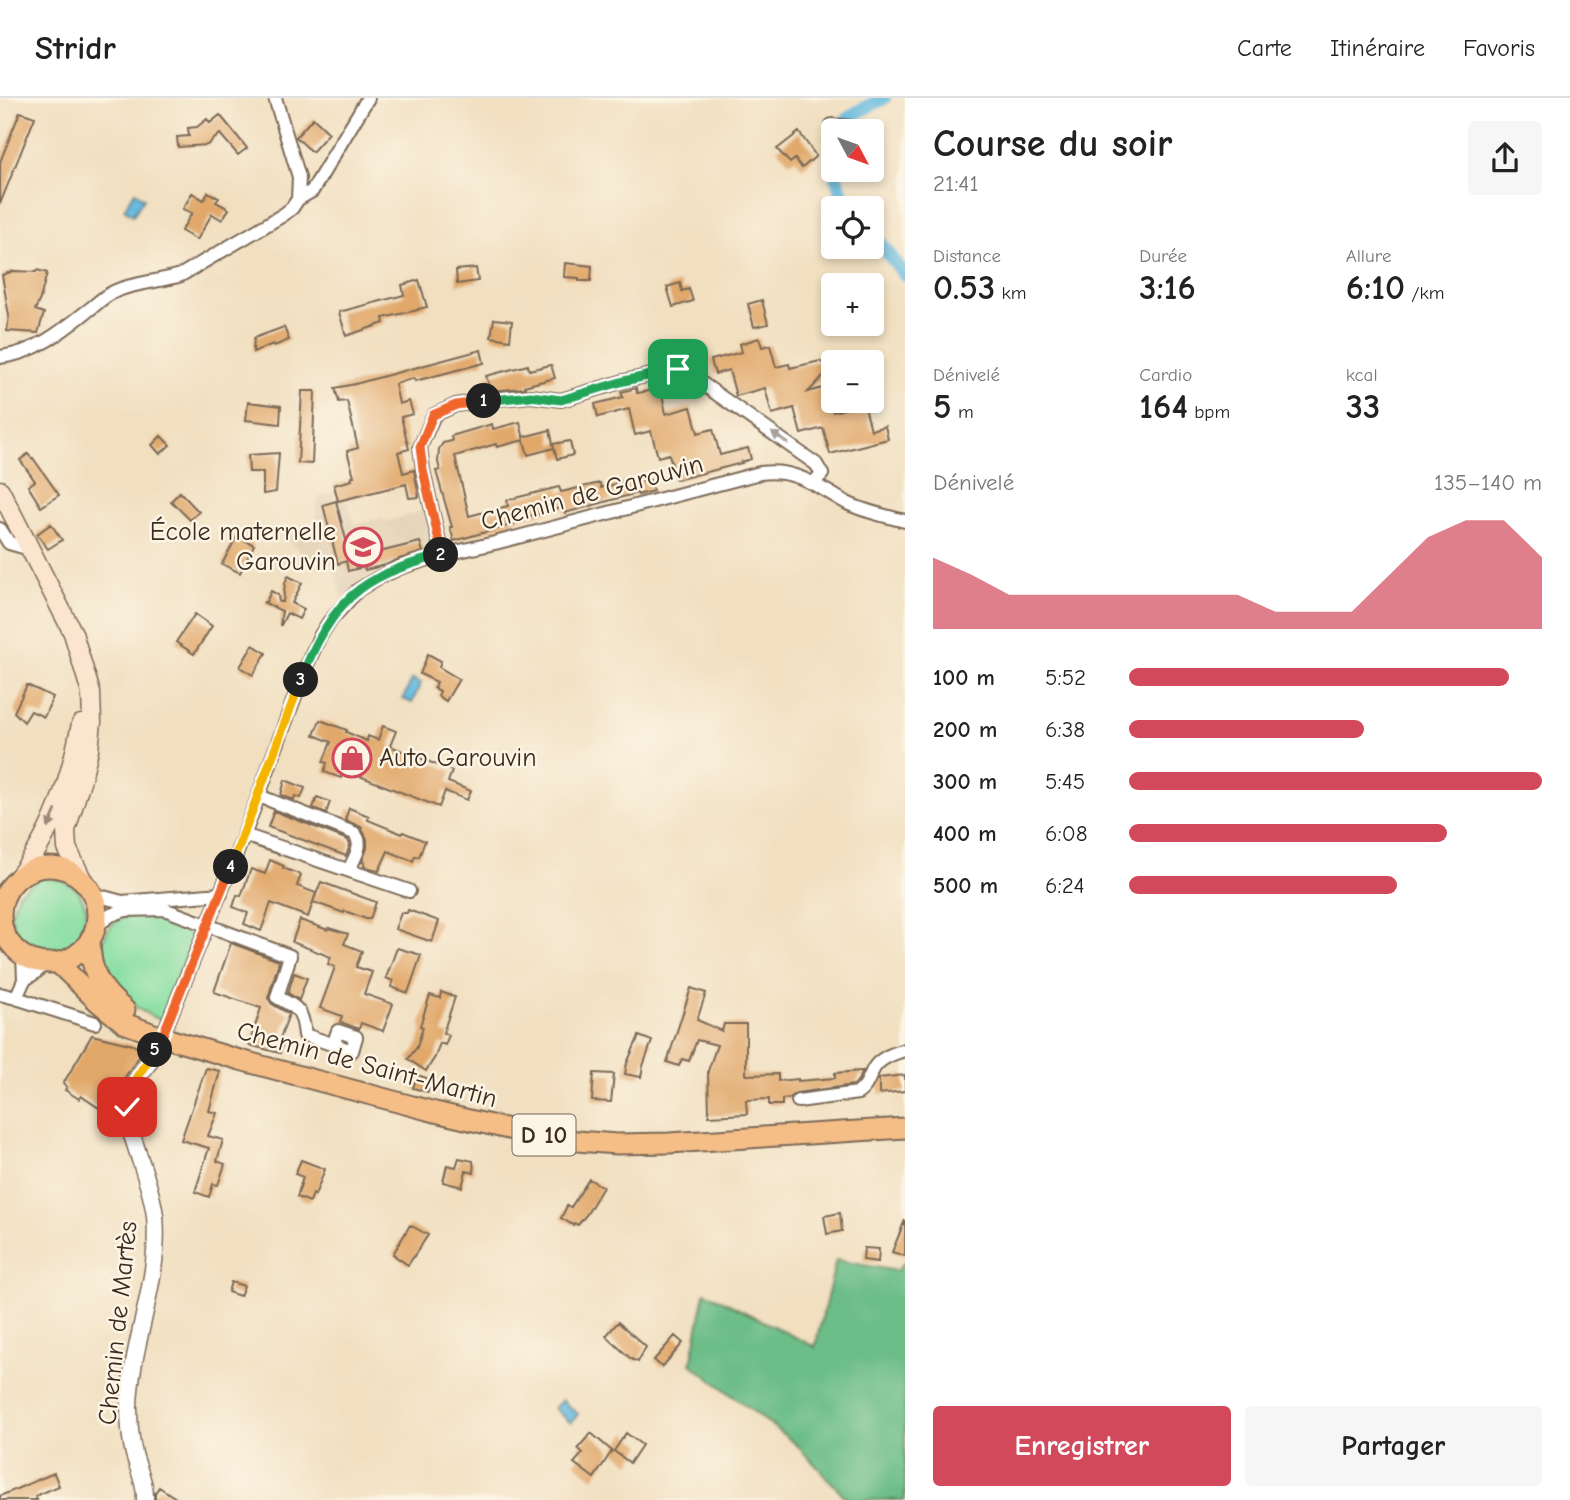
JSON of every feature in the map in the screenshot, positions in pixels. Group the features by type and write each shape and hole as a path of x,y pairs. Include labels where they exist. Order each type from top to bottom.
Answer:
{"main road":[{"path":"0,490 73,634 81,657 91,693 89,750 66,830 67,848 97,910 93,933 81,950 70,958 51,962 34,961 13,950 2,925 1,911 6,892 40,847 64,793 83,714 81,657"},
{"path":"6,892 27,872 41,867 57,867 71,872 88,887"},
{"name":"D 10","path":"93,933 90,957 102,986 116,1002 157,1035"},
{"name":"D 10","path":"51,962 124,1023 157,1035"},
{"name":"Chemin de Saint-Martin","path":"157,1035 435,1112 517,1131 577,1141 617,1144 669,1143 905,1128"}],"street":[{"path":"275,98 299,177 298,199"},
{"path":"0,357 16,355 47,340 108,295 127,287 181,275 283,215 298,199 312,191 368,98"},
{"path":"442,555 420,447 433,415 456,405 531,396 561,400 624,381 678,369 816,464 821,474 813,483"},
{"name":"Chemin de Garouvin","path":"157,1035 221,894 305,669 329,622 358,590 402,567 442,555 774,471 813,483 849,504 905,521"},
{"path":"0,529 9,543 30,549"},
{"path":"259,796 354,833 360,844 349,870"},
{"path":"244,835 409,891"},
{"path":"88,887 122,902 221,894"},
{"path":"93,933 111,915 125,910 164,909 290,956 277,997 296,1007 303,1017 305,1035 333,1045"},
{"path":"13,950 24,980"},
{"path":"16,998 24,980 51,962"},
{"path":"0,994 61,1011 95,1024"},
{"name":"Chemin de Martès","path":"145,1500 145,1490 129,1430 129,1405 131,1379 152,1269 155,1215 128,1124 127,1107 130,1091 137,1076 147,1065 157,1035"},
{"path":"798,1101 858,1093 866,1085 878,1063 905,1050"}],"shaded area":[{"name":"École maternelle Garouvin","path":"334,493 336,501 348,502 354,525 383,517 384,522 426,510 434,544 429,552 421,557 375,573 342,598 333,563 316,567 283,536 320,527 315,507 322,495"}],"green space":[{"path":"40,878 62,880 78,890 86,907 82,937 66,952 48,955 32,950 16,936 11,915 18,893"},
{"path":"136,915 159,919 196,937 171,990 175,992 164,1021 138,1008 124,996 103,973 97,960 101,943 112,926 122,918"},
{"path":"836,1260 897,1271 905,1261 905,1500 848,1500 796,1444 691,1364 705,1292 815,1347"}],"water":[{"path":"135,192 144,198 133,215 124,209"},
{"path":"412,679 421,683 412,703 403,699"},
{"path":"562,1400 578,1414 571,1423 554,1408"}],"building":[{"path":"20,112 35,117 0,204 0,162"},
{"path":"220,115 247,148 238,155 220,134 207,145 178,147 177,137 189,136 188,128 197,127 207,119 210,123"},
{"path":"313,118 329,133 312,152 296,137"},
{"path":"799,132 816,156 802,168 795,159 790,163 777,149"},
{"path":"208,192 219,198 216,202 229,209 222,220 212,214 197,240 181,231 192,213 183,209 192,193 204,200"},
{"path":"565,263 592,266 591,281 564,277"},
{"path":"476,268 478,281 457,284 456,270"},
{"path":"37,270 47,273 35,310 44,313 38,333 7,331 9,316 2,275 14,271"},
{"path":"419,280 427,307 383,318 384,323 346,336 339,312 404,295 402,285"},
{"path":"680,283 682,291 689,289 693,301 673,307 667,287"},
{"path":"762,300 768,324 754,327 748,304"},
{"path":"494,319 512,321 510,340 491,337"},
{"path":"284,327 289,340 253,352 254,338"},
{"path":"759,338 762,347 770,345 776,367 789,364 790,368 820,361 821,378 808,392 821,388 821,413 866,413 871,430 885,426 888,439 830,454 823,428 801,434 794,408 772,414 765,388 736,396 729,370 715,374 711,360 742,352 740,344"},
{"path":"481,350 484,363 395,384 399,404 409,401 413,414 401,417 409,449 398,452 403,473 414,470 419,497 409,498 406,484 338,501 334,485 352,480 351,477 354,476 347,451 358,448 347,401 339,402 335,388"},
{"path":"528,365 529,370 551,365 555,378 524,386 525,388 491,391 486,376"},
{"path":"636,388 637,393 661,389 666,414 691,407 698,433 713,429 720,455 748,448 751,459 676,480 669,454 658,457 651,431 635,435 629,409 598,417 595,404 623,397 621,392"},
{"path":"302,391 315,391 312,464 298,463"},
{"path":"248,402 281,406 280,424 246,420"},
{"path":"520,422 524,440 497,447 496,444 455,456 469,516 508,506 507,500 559,487 561,492 600,483 601,488 642,477 643,482 650,480 653,491 565,513 564,507 513,520 514,524 454,541 436,471 440,470 439,449 443,443 452,441 451,436 492,424 493,429"},
{"path":"550,430 554,448 528,455 523,437"},
{"path":"161,436 170,445 160,454 152,445"},
{"path":"570,441 573,455 557,459 553,444"},
{"path":"279,453 276,492 263,494 263,472 249,472 248,455"},
{"path":"28,454 59,495 41,507 28,486 35,481 20,460"},
{"path":"180,492 199,512 190,520 171,501"},
{"path":"336,501 351,559 420,542 423,552 386,565 348,571 346,561 338,564 323,505"},
{"path":"51,524 62,540 48,549 37,534"},
{"path":"237,536 254,545 240,573 222,564"},
{"path":"288,576 302,583 292,603 304,609 299,619 287,613 280,625 282,611 263,602 266,602 271,591 278,595 279,602 283,602"},
{"path":"195,614 212,626 194,654 176,642"},
{"path":"253,645 266,653 253,675 240,667"},
{"path":"428,654 441,661 439,667 459,679 446,701 438,696 440,691 434,688 437,682 420,674"},
{"path":"27,685 53,697 44,717 31,711 24,722 14,712"},
{"path":"320,720 367,741 368,736 378,740 383,726 396,731 390,746 452,771 448,782 471,791 467,800 445,791 439,807 344,770 341,778 324,772 327,763 323,762 331,742 314,735"},
{"path":"285,780 305,788 301,798 295,796 294,800 281,795"},
{"path":"317,797 330,802 326,813 313,808"},
{"path":"349,808 369,816 368,820 425,841 419,857 415,856 413,861 388,851 379,871 364,866 365,863 362,862 367,839 361,827 345,820"},
{"path":"274,811 348,840 350,845 346,856 268,827"},
{"path":"270,860 301,875 297,886 316,893 308,917 271,903 261,931 244,924 248,913 233,907 237,895 241,896 251,869 265,874"},
{"path":"321,882 376,902 370,919 313,902"},
{"path":"408,910 439,921 432,942 395,929 401,913 407,913"},
{"path":"300,920 348,934 344,944 362,951 356,967 372,972 364,994 393,1004 383,1031 361,1023 359,1029 340,1022 342,1016 320,1008 335,967 328,964 331,957 292,942"},
{"path":"231,943 279,961 268,998 272,1004 289,1014 279,1041 283,1042 280,1053 249,1045 261,1008 214,992"},
{"path":"397,948 421,955 408,993 391,987 393,981 386,978"},
{"path":"294,973 307,978 299,1000 288,993"},
{"path":"691,988 706,993 697,1020 722,1031 724,1024 746,1024 746,1075 778,1074 778,1081 798,1081 835,1078 835,1073 863,1071 854,1085 796,1093 790,1098 782,1099 782,1105 769,1105 769,1099 746,1100 747,1114 709,1116 708,1071 717,1045 697,1040 689,1061 682,1059 679,1066 667,1062"},
{"path":"441,992 455,997 443,1033 449,1035 445,1045 440,1043 426,1071 408,1059 417,1047 423,1027 420,1026 430,995 440,998"},
{"path":"92,1035 133,1045 143,1051 102,1110 81,1096 79,1099 65,1090 67,1087 63,1084"},
{"path":"639,1036 652,1041 641,1077 625,1074"},
{"path":"206,1068 220,1071 209,1111 217,1113 208,1136 223,1140 217,1161 225,1164 218,1185 213,1184 209,1197 195,1192 209,1148 181,1140"},
{"path":"594,1073 614,1074 611,1102 592,1101"},
{"path":"417,1075 432,1080 428,1092 413,1088"},
{"path":"905,1075 905,1091 879,1094 879,1078"},
{"path":"459,1158 473,1161 474,1173 466,1171 462,1187 443,1182 447,1165 456,1167"},
{"path":"301,1160 325,1169 310,1202 297,1197 303,1177 295,1174"},
{"path":"589,1179 603,1187 587,1214 578,1225 573,1225 561,1218 567,1206 571,1207"},
{"path":"840,1213 842,1231 827,1234 824,1216"},
{"path":"905,1220 905,1256 892,1252"},
{"path":"410,1225 428,1235 408,1265 393,1254"},
{"path":"864,1248 879,1249 878,1262 863,1260"},
{"path":"231,1282 244,1286 240,1296 228,1292"},
{"path":"618,1322 646,1347 638,1362 606,1336"},
{"path":"675,1336 683,1343 662,1367 654,1360"},
{"path":"591,1433 612,1451 594,1478 574,1463 583,1453 578,1448"},
{"path":"626,1433 642,1445 630,1463 614,1451"},
{"path":"54,1473 59,1486 35,1496 37,1500 0,1500 0,1496"},
{"path":"159,1487 179,1500 155,1500"}],"waterway":[{"path":"849,119 884,98"},
{"path":"838,182 843,196"},
{"path":"884,248 905,275"}],"place":[{"name":"École maternelle Garouvin","path":"363,547"},
{"name":"Auto Garouvin","path":"352,758"}],"route":[{"path":"127,1107 137,1076 147,1065 162,1037 244,835 305,669 329,622 358,590 376,579 402,567 442,555 420,447 433,415 456,405 488,400 531,396 561,400 624,381 678,369"}]}
